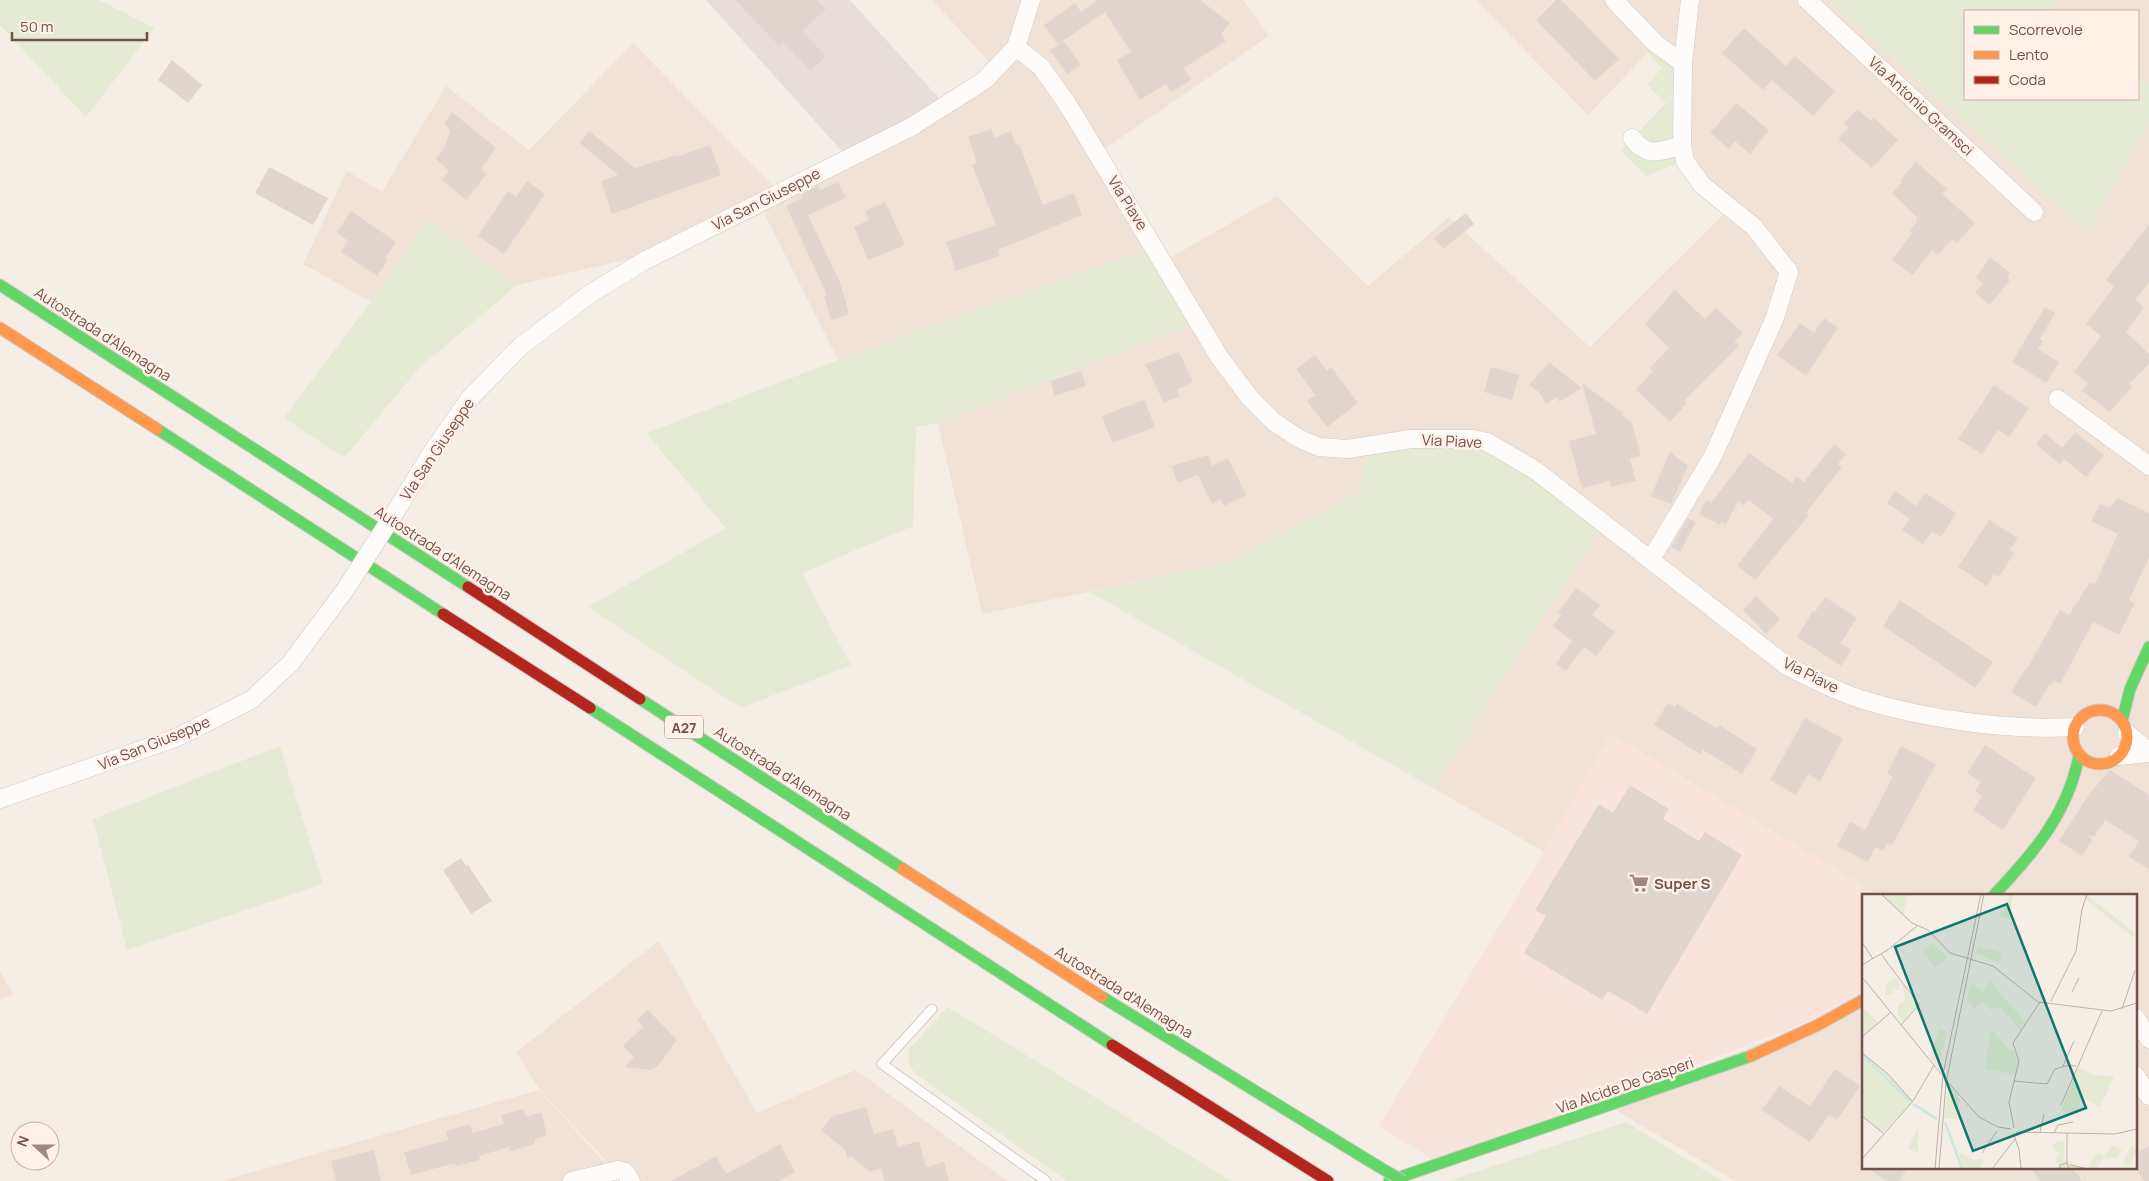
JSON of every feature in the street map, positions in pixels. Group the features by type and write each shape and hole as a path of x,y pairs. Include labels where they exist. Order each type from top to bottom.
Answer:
{"main road":[{"name":"Autostrada d'Alemagna","path":"0,285 1136,1019 1403,1181"},
{"name":"A27","path":"0,328 1118,1049 1328,1181"},
{"path":"2124,727 2130,689 2149,647"},
{"path":"1995,894 2028,858 2061,812 2072,787 2076,740 2087,713 2104,710 2130,689"},
{"path":"2072,787 2102,764 2119,756 2127,741 2124,727 2117,716 2104,710"},
{"path":"2076,740 2094,763 2102,764"},
{"name":"Via Alcide De Gasperi","path":"1389,1181 1728,1064 1818,1025 1862,1001"}],"street":[{"name":"Via San Giuseppe","path":"0,799 178,737 251,700 290,664 345,590 431,454 470,398 521,346 590,294 644,261 910,127 985,80 1016,47 1031,0"},
{"path":"1614,0 1656,44 1683,63"},
{"path":"1651,559 1714,456 1774,320 1789,272 1754,227 1702,185 1685,161 1682,145 1683,63 1690,0"},
{"name":"Via Antonio Gramsci","path":"1807,0 2034,212"},
{"name":"Via Piave","path":"1016,47 1041,67 1068,105 1220,358 1250,398 1274,422 1300,439 1319,447 1348,449 1411,439 1487,442 1535,470 1788,666 1824,684 1860,698 1900,708 1981,723 2041,729 2076,740"},
{"path":"1632,138 1639,147 1652,153 1682,145"},
{"path":"2058,399 2149,466"},
{"path":"2124,727 2149,752"},
{"path":"2119,756 2149,752"},
{"path":"2136,1076 2149,1096"},
{"path":"572,1181 618,1170 625,1172 631,1181"}],"lane":[{"path":"932,1009 882,1064 1046,1181"}],"shaded area":[{"path":"706,0 850,0 946,106 848,158"},
{"path":"932,0 1243,0 1269,36 1097,154 1154,246 838,360 759,203 667,250 517,285 428,219 371,302 303,264 347,171 382,192 446,86 529,150 633,43 780,193 996,69"},
{"path":"1476,0 1828,0 2087,231 2149,125 2149,1181 1735,1181 1609,1106 1862,1000 1862,1168 2136,1168 2136,894 1876,894 1611,734 1544,852 1433,788 1604,523 1361,492 1226,563 982,614 938,423 1199,322 1163,262 1277,196 1368,286 1449,217 1590,347 1730,208 1693,174 1683,63 1656,44 1588,115"},
{"path":"2049,0 2149,0 2149,84 2139,76 2139,10 2061,10"},
{"path":"1611,734 1876,894 1862,894 1862,1000 1440,1164 1379,1126 1544,852"},
{"path":"659,941 757,1113 856,1070 1007,1181 631,1181 614,1170 539,1089 516,1052"},
{"path":"0,972 13,994 0,1000"},
{"path":"539,1090 609,1167 562,1181 222,1181"}],"green space":[{"path":"0,0 99,0 154,28 86,117 0,25"},
{"path":"1828,0 2049,0 2061,10 1964,10 1964,100 2139,100 2139,76 2149,84 2149,125 2087,231"},
{"path":"1656,44 1683,63 1685,161 1646,176 1621,150 1666,103 1647,85 1662,68 1648,53"},
{"path":"427,219 517,285 419,368 344,458 284,418 371,302"},
{"path":"1154,246 1199,322 938,423 916,427 913,526 802,573 851,665 741,708 588,607 726,528 646,433 838,360"},
{"path":"1473,439 1604,523 1433,788 1090,592 1226,563 1361,492 1365,446"},
{"path":"280,746 323,884 127,950 93,819"},
{"path":"948,1006 1231,1181 1067,1181 917,1075 910,1067 908,1051"},
{"path":"1626,1122 1722,1181 1448,1181"}],"building":[{"path":"735,0 817,0 826,9 802,31 826,56 811,71 783,42 779,46"},
{"path":"1098,0 1200,0 1230,23 1221,34 1226,41 1184,68 1191,80 1171,92 1166,84 1140,100 1117,60 1131,52 1105,12 1058,44 1044,25 1075,3 1081,12"},
{"path":"1556,0 1561,0 1619,59 1595,81 1536,20"},
{"path":"1744,28 1786,66 1795,56 1835,91 1813,116 1772,80 1763,90 1722,53"},
{"path":"1064,41 1081,65 1067,74 1050,50"},
{"path":"172,60 202,85 188,103 158,80"},
{"path":"1736,103 1769,130 1750,154 1735,141 1729,149 1710,133"},
{"path":"1857,109 1871,121 1874,118 1898,140 1872,168 1838,139 1849,127 1844,123"},
{"path":"452,112 496,148 481,169 487,174 466,200 442,180 449,171 436,159 443,150 451,130 444,124"},
{"path":"991,129 994,138 1011,131 1016,145 1019,144 1043,205 1074,193 1082,215 998,250 1000,256 956,271 946,242 996,225 972,165 977,163 968,137"},
{"path":"589,131 635,168 676,155 676,157 710,145 721,175 612,214 601,181 618,175 580,143"},
{"path":"1916,162 1947,189 1942,194 1975,223 1957,243 1952,239 1938,255 1932,250 1913,275 1892,260 1912,233 1910,230 1918,218 1892,193 1902,182 1900,180"},
{"path":"269,167 328,198 313,225 255,193"},
{"path":"527,181 545,194 504,254 478,236 508,191 516,197"},
{"path":"838,182 846,198 808,215 841,285 849,314 831,320 824,296 827,295 786,206 803,198 801,194 818,186 820,190"},
{"path":"885,202 905,245 868,260 854,227 869,220 865,211"},
{"path":"351,211 396,242 385,258 388,260 377,276 341,252 348,241 337,232"},
{"path":"1466,213 1474,224 1443,249 1434,238"},
{"path":"2149,224 2149,282 2135,300 2144,307 2126,332 2149,354 2149,364 2129,384 2132,386 2110,412 2082,391 2088,383 2074,372 2101,336 2086,324 2114,287 2106,280"},
{"path":"1990,257 2010,273 2007,278 2010,280 1990,305 1975,293 1983,283 1976,278"},
{"path":"1675,290 1705,319 1716,308 1743,333 1734,342 1739,346 1684,401 1687,403 1670,422 1636,390 1653,371 1650,368 1669,348 1645,324"},
{"path":"2045,307 2055,313 2040,339 2043,341 2038,349 2059,362 2046,383 2012,362"},
{"path":"1824,318 1838,328 1806,376 1777,355 1800,323 1814,333"},
{"path":"1179,352 1193,382 1177,390 1180,396 1164,403 1145,364"},
{"path":"1315,355 1327,371 1331,367 1358,403 1327,427 1307,401 1316,395 1296,369"},
{"path":"1549,362 1582,388 1559,402 1557,397 1546,404 1539,392 1529,385"},
{"path":"1491,367 1519,375 1512,400 1484,392"},
{"path":"1081,371 1086,386 1054,396 1051,381"},
{"path":"1582,383 1623,413 1621,415 1632,423 1641,456 1630,459 1636,481 1611,487 1610,481 1582,488 1569,441 1596,434"},
{"path":"1994,385 2029,408 2009,437 1998,430 1982,454 1958,439"},
{"path":"1144,400 1155,427 1112,443 1102,416"},
{"path":"2075,432 2104,455 2086,477 2064,459 2060,464 2036,444 2045,433 2062,448"},
{"path":"1834,444 1846,454 1838,464 1842,467 1806,513 1809,515 1755,580 1737,566 1773,519 1749,500 1744,506 1738,501 1726,525 1721,522 1720,525 1699,514 1706,500 1711,503 1749,453 1792,483 1797,476 1804,482"},
{"path":"1670,452 1688,466 1671,504 1651,496"},
{"path":"1208,455 1212,466 1228,458 1246,495 1224,506 1220,499 1212,504 1198,475 1178,483 1171,466"},
{"path":"1895,491 1916,506 1925,493 1956,513 1941,537 1932,531 1923,544 1902,530 1910,519 1887,503"},
{"path":"2118,498 2149,513 2149,558 2129,600 2135,603 2119,635 2093,622 2060,684 2054,681 2052,685 2050,683 2036,707 2011,692 2026,670 2060,610 2069,615 2090,582 2095,584 2118,534 2091,521 2100,504 2110,508"},
{"path":"1688,518 1696,522 1680,552 1671,547"},
{"path":"1989,520 2018,538 2010,550 2014,553 1999,577 1994,574 1987,586 1958,567"},
{"path":"1576,588 1600,605 1592,615 1615,632 1596,656 1584,647 1566,671 1556,664 1572,641 1553,626 1561,615 1558,613"},
{"path":"1756,596 1780,619 1766,634 1743,610"},
{"path":"1825,597 1857,618 1841,643 1851,650 1841,666 1797,637 1813,611 1815,612"},
{"path":"1900,600 1993,662 1975,688 1883,626"},
{"path":"1668,703 1675,707 1677,704 1716,728 1719,725 1757,749 1742,774 1703,750 1700,754 1654,725"},
{"path":"1805,718 1843,739 1820,781 1808,774 1796,795 1770,780"},
{"path":"1985,745 2036,778 2003,830 1973,810 1982,796 1975,791 1981,782 1967,773"},
{"path":"1901,746 1936,764 1892,845 1887,843 1883,851 1875,847 1868,862 1837,846 1850,822 1865,830 1893,777 1887,773"},
{"path":"2110,770 2149,795 2149,869 2129,857 2139,841 2105,820 2094,837 2088,835 2092,840 2082,856 2059,841 2090,793"},
{"name":"Super S","path":"1630,785 1669,809 1663,819 1699,841 1705,832 1742,855 1647,1014 1608,991 1602,1000 1524,953 1546,916 1535,910 1599,804 1613,813"},
{"path":"461,858 466,866 468,865 492,901 471,914 443,870"},
{"path":"648,1010 677,1040 658,1066 651,1070 625,1067 634,1057 623,1046 643,1027 637,1020"},
{"path":"1835,1069 1860,1086 1837,1120 1829,1115 1810,1142 1762,1110 1779,1086 1810,1106"},
{"path":"866,1107 874,1134 893,1129 898,1147 919,1141 926,1167 944,1162 949,1181 885,1181 881,1168 870,1172 852,1157 847,1158 845,1150 821,1130 833,1116"},
{"path":"523,1109 526,1117 541,1112 547,1135 534,1140 535,1144 511,1151 509,1147 479,1156 480,1160 456,1166 455,1163 411,1175 404,1152 448,1140 446,1131 470,1124 473,1133 504,1124 501,1115"},
{"path":"780,1144 795,1172 779,1181 671,1181 716,1156 726,1174"},
{"path":"2149,1146 2149,1181 2144,1181 2136,1168 2136,1153"},
{"path":"374,1150 381,1181 336,1181 331,1161"},
{"path":"1868,1168 1907,1168 1899,1181 1887,1181"},
{"path":"2031,1168 2073,1168 2082,1181 2040,1181"}],"traffic: fast":[{"path":"0,285 468,587"},
{"path":"157,429 443,614"},
{"path":"2122,721 2130,689 2149,647"},
{"path":"640,699 903,869"},
{"path":"590,708 1112,1045"},
{"path":"1995,894 2035,848 2058,814 2074,776 2079,755"},
{"path":"1102,997 1371,1162"},
{"path":"1389,1181 1751,1056"},
{"path":"1371,1162 1403,1181"}],"traffic: slow":[{"path":"0,328 157,429"},
{"path":"2100,710 2110,712 2119,718 2125,727 2127,737 2125,747 2119,756 2110,762 2100,764 2090,762 2081,756 2075,747 2073,737 2075,727 2081,718 2090,712 2100,710"},
{"path":"903,869 1102,997"},
{"path":"1751,1056 1818,1025 1862,1001"}],"traffic: jam":[{"path":"468,587 640,699"},
{"path":"443,614 590,708"},
{"path":"1112,1045 1328,1181"}],"place":[{"name":"Super S","path":"1639,883"}]}
